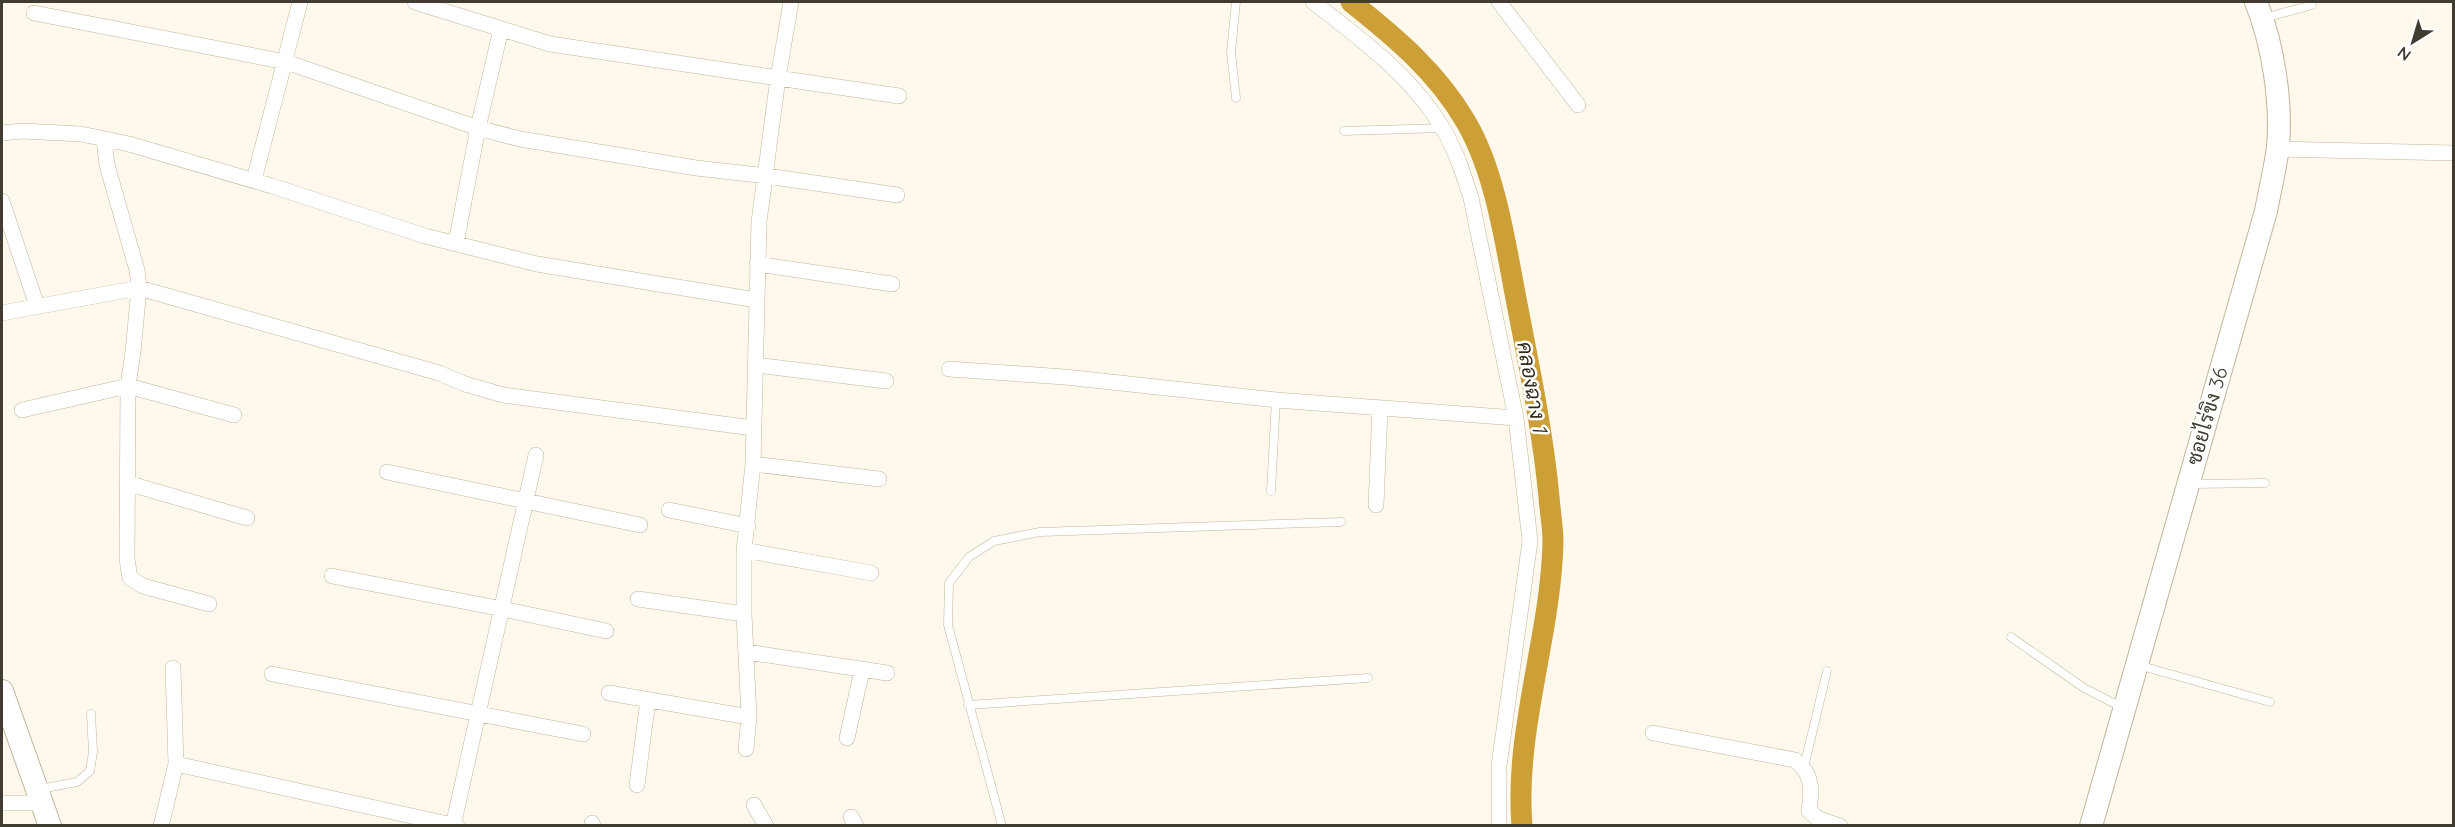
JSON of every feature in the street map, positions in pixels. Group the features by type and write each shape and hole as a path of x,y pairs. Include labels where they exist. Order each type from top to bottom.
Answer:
{"street":[{"path":"254,180 300,2"},
{"path":"415,2 550,44 899,96"},
{"path":"746,749 749,717 744,614 744,550 753,464 759,222 767,176 778,78 791,2"},
{"path":"1313,2 1381,55 1410,84 1442,128 1460,164 1471,198 1516,418 1530,541 1499,766 1497,809 1499,825"},
{"path":"1499,2 1578,105"},
{"name":"ซอยไร่ขิง 36","path":"2091,825 2266,212 2278,149 2277,105 2269,41 2259,10"},
{"path":"34,13 286,62 477,128 520,139 696,168 897,195"},
{"path":"456,243 477,128 501,29"},
{"path":"2,133 22,131 81,134 104,139 254,180 424,236 537,264 756,300"},
{"path":"104,139 107,165 137,270 139,288 134,352 128,386 127,559 130,578 143,586 209,604"},
{"path":"2278,149 2454,153"},
{"path":"2,201 37,306"},
{"path":"757,264 892,284"},
{"path":"2,313 139,288 428,370 504,395 753,428"},
{"path":"756,365 886,381"},
{"path":"949,369 1065,377 1276,400 1516,418"},
{"path":"22,410 128,386 234,415"},
{"path":"1376,505 1380,408"},
{"path":"176,764 455,825 536,455"},
{"path":"753,464 879,479"},
{"path":"387,472 640,525"},
{"path":"128,483 247,518"},
{"path":"669,510 748,526"},
{"path":"744,550 871,573"},
{"path":"332,576 606,631"},
{"path":"638,599 744,614"},
{"path":"747,652 887,673"},
{"path":"161,825 176,764 173,668"},
{"path":"847,738 862,670"},
{"path":"272,674 583,734"},
{"path":"2,691 50,825"},
{"path":"609,693 749,717"},
{"path":"637,785 648,700"},
{"path":"1653,733 1795,760 1804,767 1812,791 1809,811 1817,818 1840,825"},
{"path":"2,803 40,796"},
{"path":"754,805 766,825"}],"lane":[{"path":"1236,2 1231,52 1236,98"},
{"path":"2259,10 2312,5"},
{"path":"1344,131 1442,128"},
{"path":"1271,490 1276,400"},
{"path":"2188,484 2265,483"},
{"path":"1002,825 948,624 949,583 969,557 994,541 1040,532 1341,522"},
{"path":"2011,637 2084,688 2124,708"},
{"path":"2136,664 2270,702"},
{"path":"1804,767 1827,671"},
{"path":"968,705 1368,678"},
{"path":"40,796 77,782 90,771 93,752 91,714"}],"waterway":[{"name":"คลองฉาง 1","path":"1351,2 1414,56 1455,104 1477,143 1486,165 1504,237 1540,426 1553,536 1551,577 1523,755 1522,826"}]}
